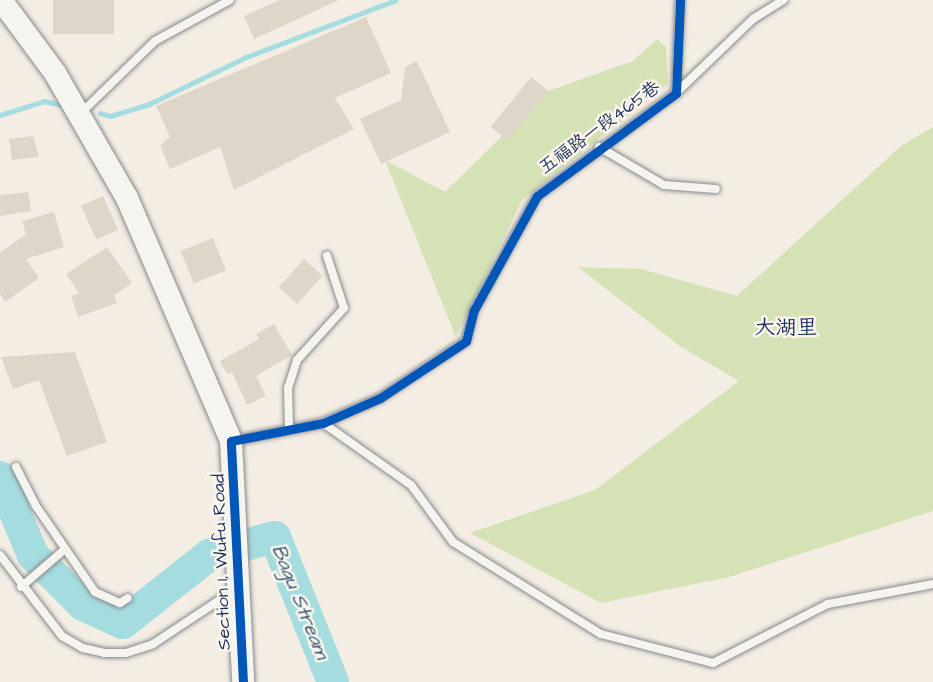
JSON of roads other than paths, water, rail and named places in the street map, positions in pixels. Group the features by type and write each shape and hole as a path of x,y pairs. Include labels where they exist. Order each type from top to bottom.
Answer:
{"main road":[{"name":"Section 1, Wufu Road","path":"1,0 56,73 127,198 231,441 239,526 243,682"}],"lane":[{"path":"79,114 155,41 230,0"},
{"path":"676,93 674,51 680,0"},
{"name":"五福路一段465巷","path":"231,441 323,423 380,398 466,341 474,310 537,196 599,147 676,93 753,19 783,0"},
{"path":"599,147 664,185 716,189"},
{"path":"289,429 288,387 297,360 344,308 327,256"},
{"path":"323,423 411,485 453,542 600,634 713,663 828,604 933,584"},
{"path":"16,467 64,550 95,592 120,603 128,598"},
{"path":"22,587 64,550"},
{"path":"0,555 22,587 62,636 83,648 104,652 126,653 153,644 224,597 239,595"}],"waterway":[{"path":"100,113 110,116 147,105 246,57 396,0"},
{"path":"0,115 44,101 66,106"},
{"name":"Bagu Stream","path":"0,477 33,555 83,605 123,623 209,555 275,537 333,682"}],"district":[{"name":"大湖里","path":"786,328"}]}
